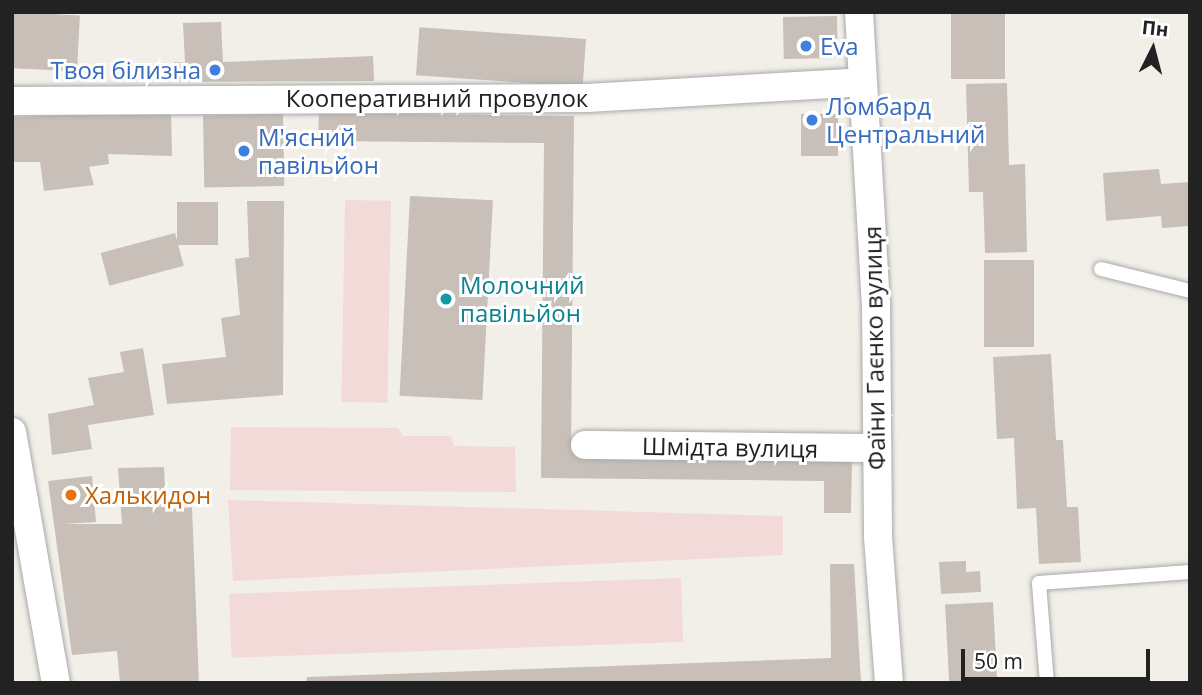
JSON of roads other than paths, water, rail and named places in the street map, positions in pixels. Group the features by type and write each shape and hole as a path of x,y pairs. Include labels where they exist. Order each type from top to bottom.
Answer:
{"street":[{"name":"Фаїни Гаєнко вулиця","path":"859,12 876,303 876,448 889,683"},
{"name":"Кооперативний провулок","path":"12,101 587,98 862,82"},
{"path":"12,432 56,683"},
{"name":"Шмідта вулиця","path":"585,445 876,448"}],"lane":[{"path":"1101,269 1190,291"},
{"path":"1047,683 1039,583 1190,572"}],"place":[{"name":"Eva","path":"806,46"},
{"name":"Твоя білизна","path":"215,70"},
{"name":"Ломбард Центральний","path":"812,120"},
{"name":"М'ясний павільйон","path":"244,151"},
{"name":"Молочний павільйон","path":"446,299"},
{"name":"Халькидон","path":"71,495"}]}
